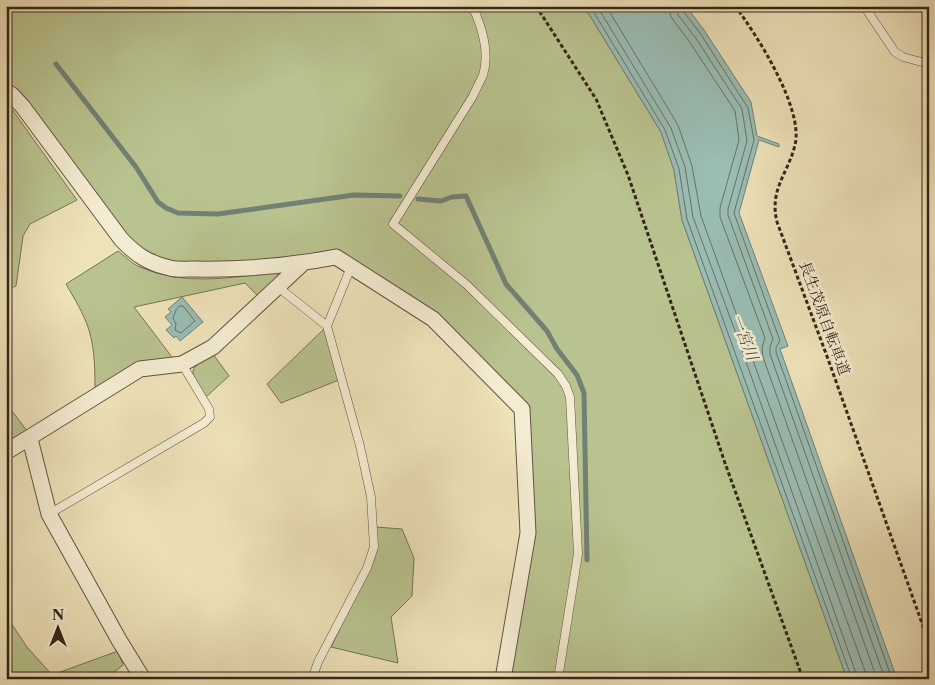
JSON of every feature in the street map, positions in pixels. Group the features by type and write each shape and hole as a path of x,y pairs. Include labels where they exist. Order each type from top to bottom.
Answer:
{"street":[{"path":"6,91 22,107 121,239 134,253 152,263 172,269 215,270 302,264 336,257 433,319 522,408 528,533 503,679"},
{"path":"6,452 30,439 140,369 182,364 213,348 302,264"},
{"path":"30,439 50,514 119,640 143,679"}],"lane":[{"path":"472,6 483,36 486,54 483,74 473,96 393,224 467,284 558,374 566,386 570,397 578,554 558,679"},
{"path":"864,6 894,52 903,58 929,64"},
{"path":"327,326 351,266"},
{"path":"278,287 327,326 372,497 374,547 367,568 318,662 312,679"},
{"path":"50,514 204,423 210,416 209,409 182,364"}],"path":[{"path":"536,6 596,99 628,175 725,464 804,679"},
{"name":"長生茂原自転車道","path":"736,6 762,46 791,104 797,132 795,146 775,196 774,209 777,222 828,358 929,643"}],"green space":[{"path":"6,6 584,6 661,132 674,170 682,220 847,679 506,679 533,537 528,408 436,314 340,251 227,265 174,265 135,251 6,85"},
{"path":"6,101 77,200 30,224 23,236 16,286 6,290"},
{"path":"118,251 137,266 173,277 207,279 276,272 280,281 260,298 245,283 134,307 175,361 95,393 94,353 89,330 82,312 66,284"},
{"path":"325,328 339,380 281,403 267,384"},
{"path":"213,354 229,376 206,397 193,372 198,364"},
{"path":"6,405 27,431 6,444"},
{"path":"376,527 402,529 414,558 412,596 391,617 398,663 331,647 374,559"},
{"path":"11,623 27,647 52,675 118,651 123,665 106,679 6,679 6,624"}],"water":[{"name":"一宮川","path":"584,6 686,6 751,102 757,136 779,144 779,147 759,140 739,213 788,346 780,349 897,679 847,679 682,220 674,170 661,132"},
{"path":"182,297 203,322 180,341 166,330 172,325 165,317 171,312 168,309"}],"waterway":[{"path":"56,64 136,167 158,202 178,213 218,214 354,195 400,196"},
{"path":"418,199 441,201 452,197 466,196 506,284 547,331 557,349 577,375 584,393 587,560"}]}
